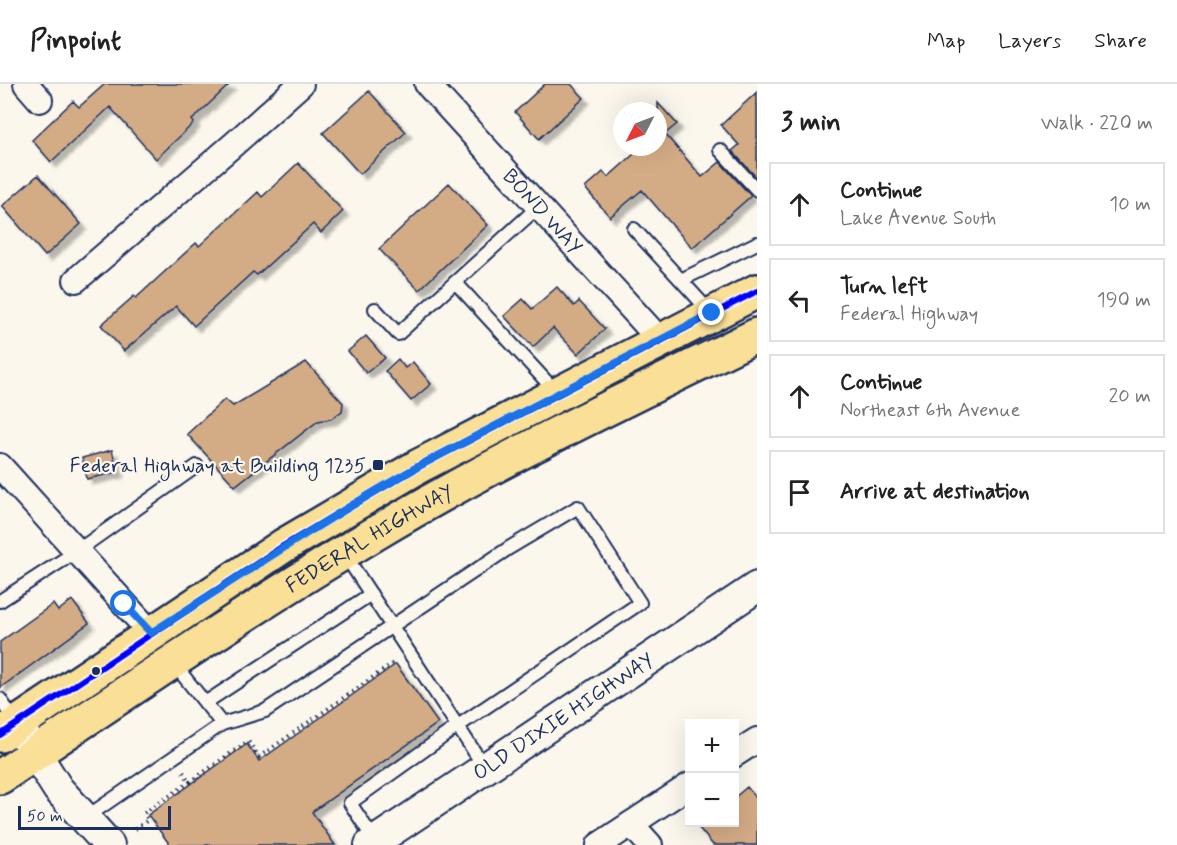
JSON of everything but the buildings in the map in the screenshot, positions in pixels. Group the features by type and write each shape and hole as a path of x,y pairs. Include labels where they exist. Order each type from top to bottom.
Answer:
{"main road":[{"name":"FEDERAL HIGHWAY","path":"6,720 151,633 284,546 376,490 757,291"},
{"name":"FEDERAL HIGHWAY","path":"0,777 261,604 344,553 503,461 757,334"}],"street":[{"path":"76,280 300,84"},
{"name":"BOND WAY","path":"427,84 660,340"},
{"path":"0,466 151,633"},
{"name":"OLD DIXIE HIGHWAY","path":"373,843 757,587"},
{"path":"6,720 36,753 58,789 109,845"},
{"path":"739,752 757,740"},
{"path":"599,845 685,788"},
{"path":"631,824 650,845"}],"lane":[{"path":"720,150 757,190"},
{"path":"375,309 398,334 538,207"},
{"path":"634,229 712,313"},
{"path":"681,280 757,243"},
{"path":"455,282 557,394"},
{"path":"0,601 77,551 197,466"},
{"path":"85,818 222,724 265,711 509,548 578,507 640,603 458,726 350,803 373,843"},
{"path":"344,553 486,769"},
{"path":"205,703 370,594"},
{"path":"173,662 222,724"}],"path":[{"path":"135,829 148,820 144,813 248,741 259,757 409,652"},
{"path":"172,758 190,782"}],"transit line":[{"path":"0,735 283,546 419,466 757,291"}],"place":[{"name":"Federal Highway at Building 1235","path":"378,465"}],"route":[{"path":"124,604 151,633 284,546 376,490 712,313"}]}
